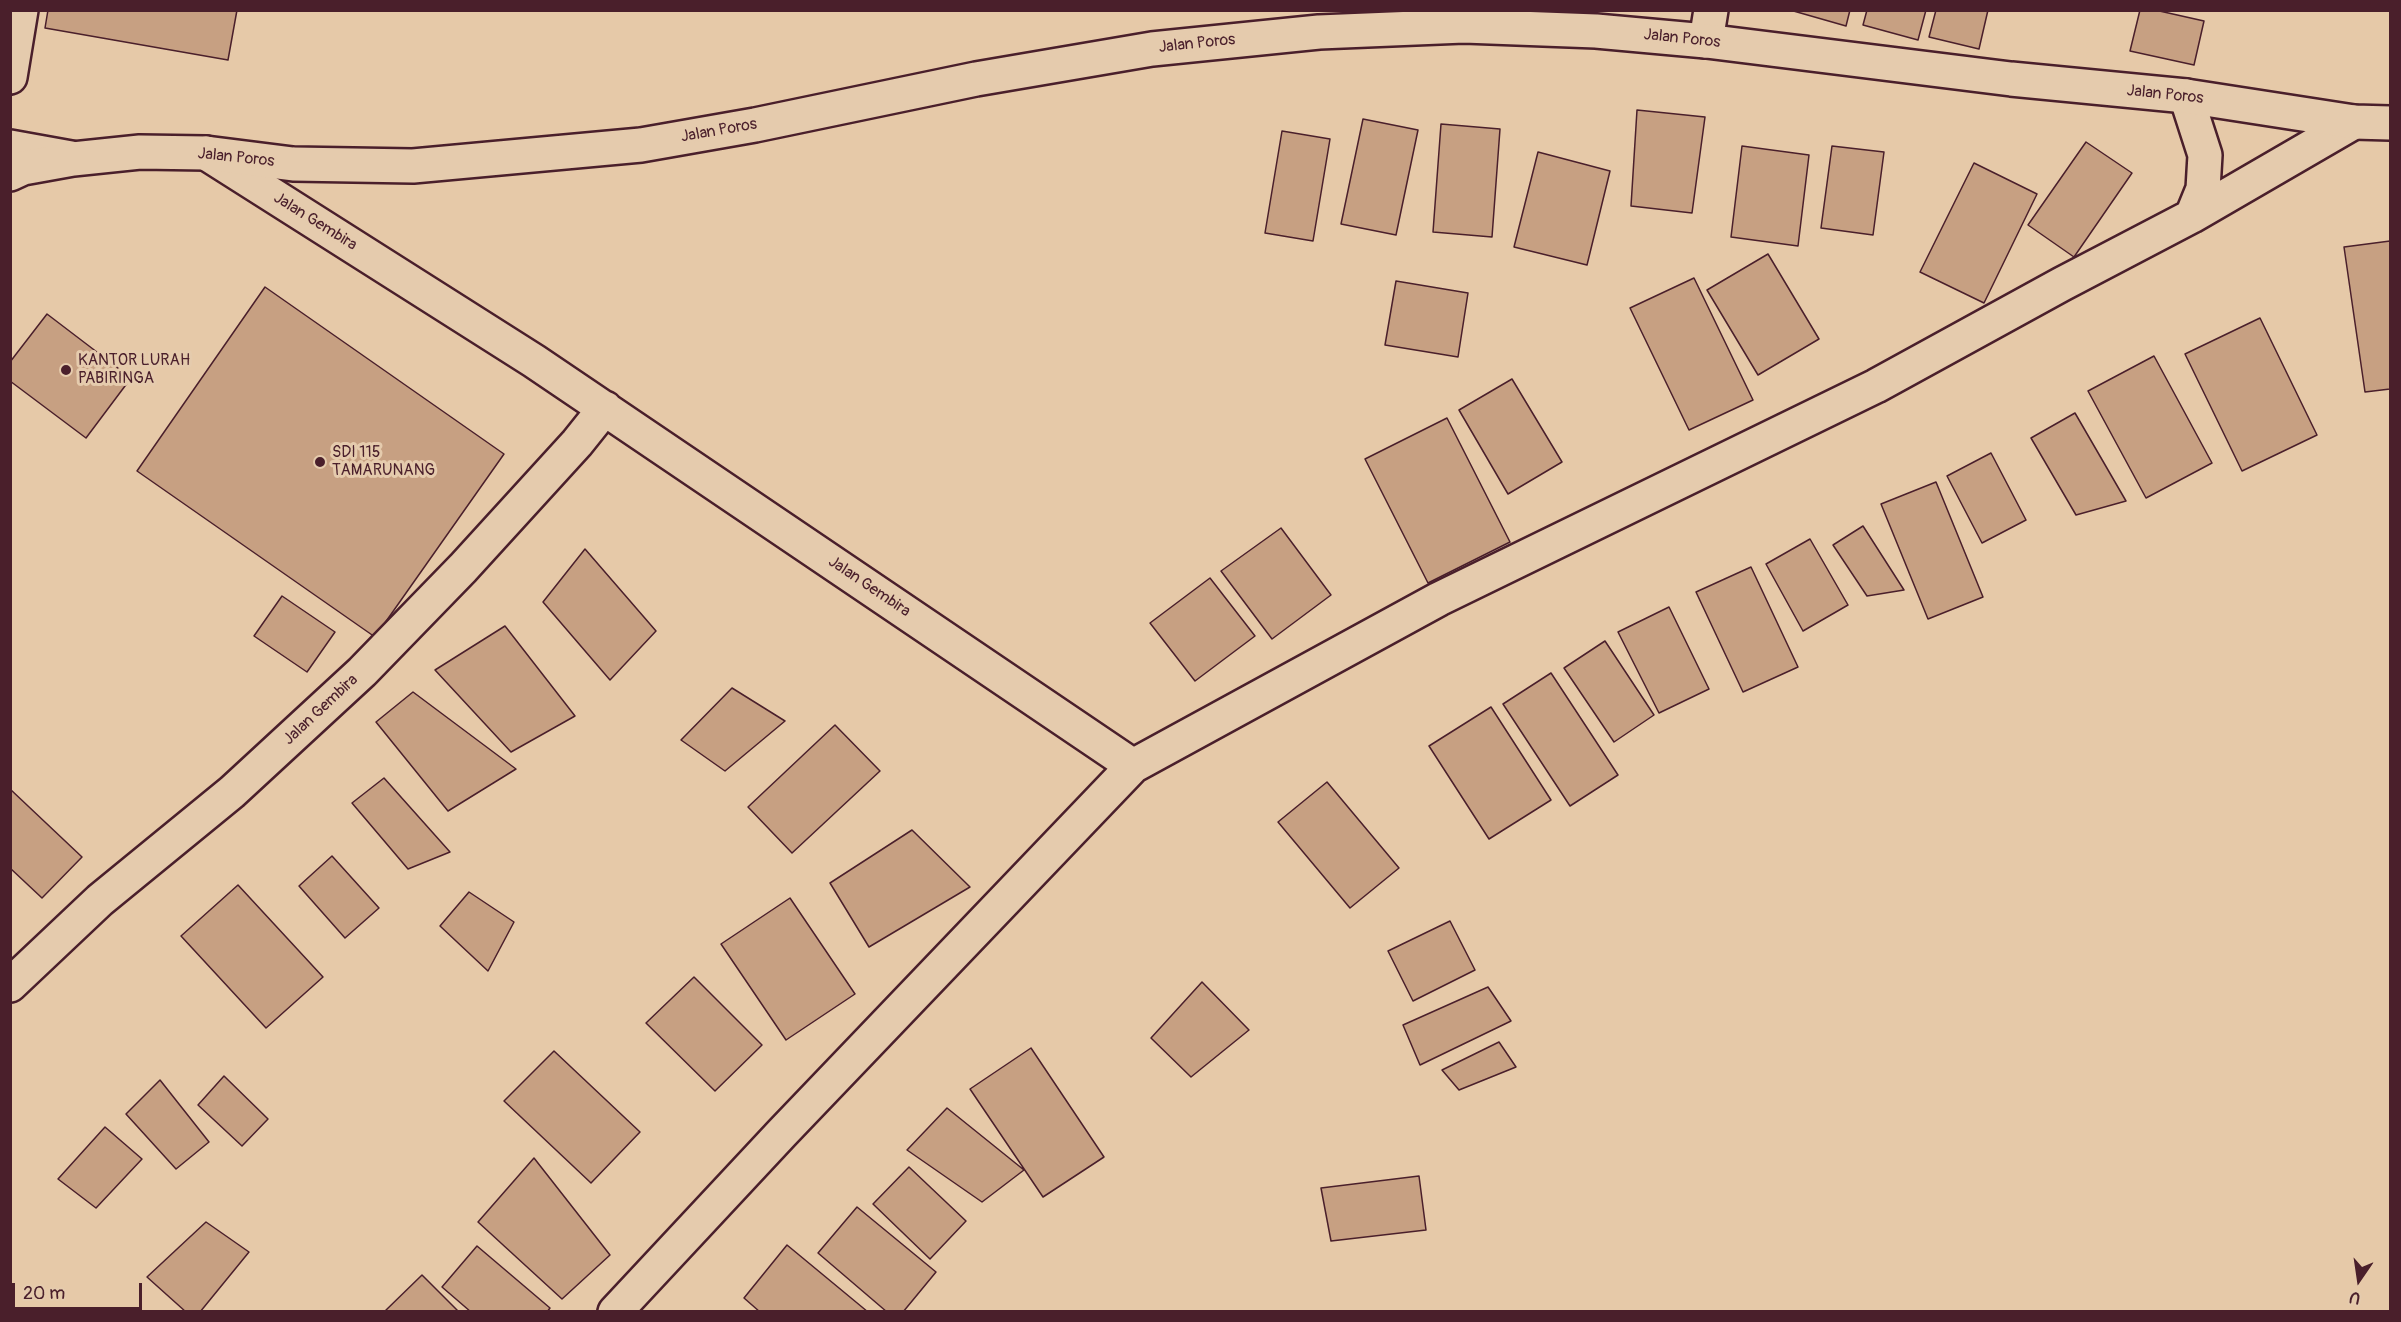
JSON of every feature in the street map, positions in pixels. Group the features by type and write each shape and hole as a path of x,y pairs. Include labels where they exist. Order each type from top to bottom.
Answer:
{"street":[{"path":"10,77 21,10"},
{"name":"Jalan Poros","path":"10,174 23,168 73,159 140,152 206,153 292,164 412,166 641,145 754,125 976,79 1140,51 1319,33 1464,26 1596,31 1709,26 2011,79 2186,96 2354,122 2391,123"},
{"path":"2186,96 2200,133 2205,155 2203,189 2192,216"},
{"path":"615,1311 1133,766 1439,599 1876,386 2192,216 2354,122"},
{"path":"10,147 73,159"},
{"name":"Jalan Gembira","path":"206,153 534,361 1133,766"},
{"name":"Jalan Gembira","path":"10,985 100,900 232,792 362,672 463,568 577,443 605,408"}],"building":[{"path":"48,10 237,10 228,60 45,28"},
{"path":"1790,10 1850,10 1846,26"},
{"path":"1867,10 1926,10 1918,40 1863,25"},
{"path":"1936,10 1988,10 1979,49 1929,37"},
{"path":"2140,10 2155,10 2204,21 2194,65 2130,51"},
{"path":"1637,110 1705,117 1692,213 1631,206"},
{"path":"1363,119 1418,130 1396,235 1341,224"},
{"path":"1441,124 1500,129 1492,237 1433,232"},
{"path":"1282,131 1330,139 1313,241 1265,233"},
{"path":"2086,142 2132,173 2074,257 2028,225"},
{"path":"1742,146 1809,155 1798,246 1731,237"},
{"path":"1832,146 1884,152 1873,235 1821,228"},
{"path":"1538,152 1610,171 1587,265 1514,247"},
{"path":"1974,163 2037,194 1984,303 1920,272"},
{"path":"2390,241 2390,389 2365,392 2344,247"},
{"path":"1768,254 1819,339 1758,375 1707,290"},
{"path":"1694,278 1753,400 1689,430 1630,308"},
{"path":"1396,281 1468,293 1458,357 1385,345"},
{"name":"SDI 115 TAMARUNANG","path":"265,287 504,454 375,637 137,471"},
{"name":"KANTOR LURAH PABIRINGA","path":"47,314 131,378 86,438 10,381 10,362"},
{"path":"2260,318 2317,435 2242,471 2185,354"},
{"path":"2154,356 2212,463 2146,498 2088,391"},
{"path":"1512,379 1562,462 1508,494 1459,410"},
{"path":"2075,413 2126,501 2076,515 2031,438"},
{"path":"1447,418 1510,542 1428,583 1365,459"},
{"path":"1991,453 2026,520 1982,543 1947,476"},
{"path":"1936,482 1983,597 1928,619 1881,504"},
{"path":"1863,526 1904,590 1867,596 1833,545"},
{"path":"1281,528 1331,595 1272,639 1221,571"},
{"path":"1810,539 1848,605 1803,631 1766,564"},
{"path":"585,549 656,631 610,680 543,602"},
{"path":"1751,567 1798,667 1743,692 1696,592"},
{"path":"1210,578 1255,636 1195,681 1150,623"},
{"path":"282,596 335,632 307,672 254,636"},
{"path":"1669,607 1709,689 1659,713 1618,632"},
{"path":"505,626 575,716 511,752 435,670"},
{"path":"1605,641 1654,715 1614,742 1564,668"},
{"path":"1551,673 1618,775 1570,806 1503,704"},
{"path":"732,688 785,721 725,771 681,740"},
{"path":"413,692 516,769 448,811 376,722"},
{"path":"1491,707 1551,800 1489,839 1429,746"},
{"path":"835,725 880,771 792,853 748,807"},
{"path":"384,778 450,852 408,869 352,803"},
{"path":"1327,782 1399,868 1350,908 1278,822"},
{"path":"10,789 82,857 42,898 10,868"},
{"path":"912,830 970,887 869,947 830,883"},
{"path":"332,856 379,908 345,938 299,886"},
{"path":"238,885 323,977 266,1028 181,936"},
{"path":"469,892 514,922 488,971 440,926"},
{"path":"790,898 855,994 786,1040 721,944"},
{"path":"1450,921 1475,970 1413,1001 1388,951"},
{"path":"694,977 762,1045 715,1091 646,1023"},
{"path":"1202,982 1249,1030 1191,1077 1151,1038"},
{"path":"1488,987 1511,1021 1420,1065 1403,1025"},
{"path":"1499,1042 1516,1067 1459,1090 1442,1070"},
{"path":"1031,1048 1104,1157 1043,1197 970,1089"},
{"path":"554,1051 640,1132 591,1183 504,1101"},
{"path":"224,1076 268,1119 242,1146 198,1105"},
{"path":"160,1080 209,1142 176,1169 126,1114"},
{"path":"947,1108 1024,1170 982,1202 907,1150"},
{"path":"105,1127 142,1159 96,1208 58,1179"},
{"path":"534,1158 610,1255 562,1299 478,1222"},
{"path":"909,1167 966,1221 930,1259 873,1204"},
{"path":"1419,1176 1426,1230 1331,1241 1321,1188"},
{"path":"857,1207 936,1272 903,1312 887,1312 818,1253"},
{"path":"206,1222 249,1252 200,1312 186,1312 147,1277"},
{"path":"787,1245 868,1312 760,1312 744,1298"},
{"path":"477,1246 550,1308 547,1312 471,1312 442,1287"},
{"path":"422,1275 459,1312 384,1312"}],"place":[{"name":"KANTOR LURAH PABIRINGA","path":"66,370"},
{"name":"SDI 115 TAMARUNANG","path":"320,462"}]}
